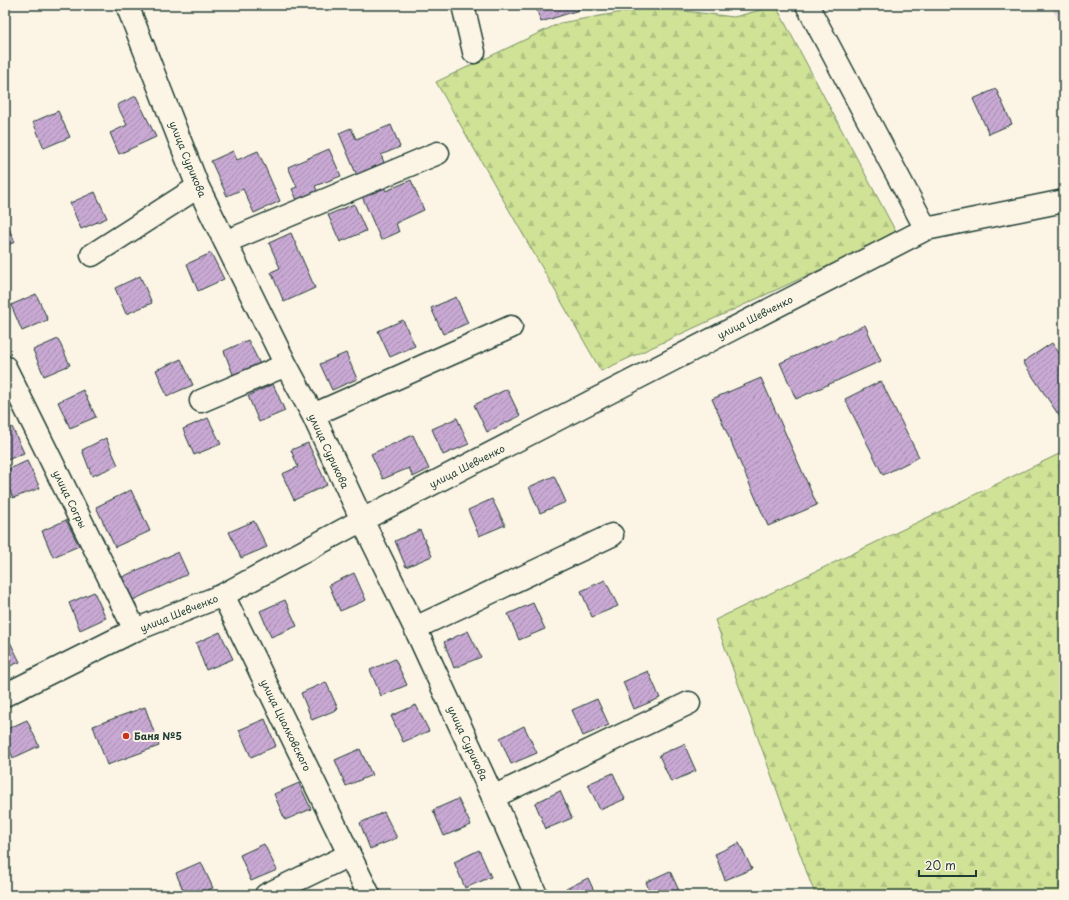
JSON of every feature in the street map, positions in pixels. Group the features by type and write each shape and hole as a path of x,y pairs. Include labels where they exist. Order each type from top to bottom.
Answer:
{"street":[{"name":"улица Сурикова","path":"127,5 198,187 286,365 313,415 415,628 493,797 536,895"},
{"path":"463,5 474,52"},
{"path":"807,5 926,229"},
{"path":"225,242 438,153"},
{"path":"92,255 198,187"},
{"name":"улица Шевченко","path":"5,695 135,630 223,595 362,520 926,229 1064,201"},
{"path":"313,415 511,327"},
{"path":"201,401 286,365"},
{"name":"улица Согры","path":"5,367 135,630"},
{"path":"415,628 612,535"},
{"name":"улица Циолковского","path":"223,595 369,895"},
{"path":"493,797 689,704"},
{"path":"266,895 349,855"}],"shaded area":[{"path":"1051,5 1064,5 1064,34"}],"green space":[{"path":"776,6 897,234 601,371 436,82 560,23 651,7 734,17"},
{"path":"1059,454 1064,460 1064,895 816,895 715,620"}],"building":[{"path":"535,5 578,5 579,10 541,22"},
{"path":"996,89 1012,124 989,134 973,99"},
{"path":"136,96 156,137 119,154 110,133 127,125 117,105"},
{"path":"58,111 70,137 44,148 33,122"},
{"path":"391,125 400,147 381,155 385,165 357,176 339,133 351,128 356,139"},
{"path":"329,149 341,176 315,186 319,195 299,204 292,189 297,187 288,167"},
{"path":"233,151 237,160 258,151 280,201 254,213 243,189 227,196 211,161"},
{"path":"411,180 424,210 396,223 399,232 381,240 361,194 383,185 386,191"},
{"path":"95,192 107,218 81,229 70,203"},
{"path":"354,204 366,231 340,242 328,215"},
{"path":"5,220 15,242 5,246"},
{"path":"291,233 315,288 284,302 271,272 280,268 269,243"},
{"path":"211,253 224,279 198,291 187,264"},
{"path":"140,276 152,303 126,314 115,288"},
{"path":"36,294 48,320 22,331 11,305"},
{"path":"456,297 468,323 443,334 431,308"},
{"path":"403,320 415,346 390,357 378,331"},
{"path":"865,325 881,361 796,399 780,363"},
{"path":"58,339 70,365 44,376 33,350"},
{"path":"248,340 261,366 234,377 224,351"},
{"path":"1052,343 1064,360 1064,423 1023,362"},
{"path":"346,353 357,379 332,390 320,364"},
{"path":"181,359 193,385 167,396 156,370"},
{"path":"761,378 817,505 768,526 712,399"},
{"path":"881,381 919,457 883,475 845,399"},
{"path":"273,384 285,411 259,422 248,396"},
{"path":"507,389 520,416 487,432 474,405"},
{"path":"83,390 96,417 70,428 58,402"},
{"path":"208,418 221,444 194,455 183,429"},
{"path":"457,418 469,444 443,455 432,429"},
{"path":"12,427 24,453 5,461 5,430"},
{"path":"413,435 429,469 413,477 409,468 383,479 371,454"},
{"path":"106,438 118,465 92,476 82,450"},
{"path":"308,443 327,485 294,500 282,474 298,467 291,450"},
{"path":"27,461 40,488 13,498 5,479 5,471"},
{"path":"554,476 566,502 540,513 529,487"},
{"path":"131,490 150,531 115,547 96,507"},
{"path":"492,499 505,525 479,536 468,510"},
{"path":"66,520 79,546 53,557 42,531"},
{"path":"254,521 267,547 241,558 229,532"},
{"path":"420,530 432,556 406,567 395,541"},
{"path":"178,552 188,574 133,600 122,577"},
{"path":"354,573 366,600 340,611 329,585"},
{"path":"605,580 618,606 592,617 581,591"},
{"path":"94,592 106,618 80,630 69,603"},
{"path":"285,600 297,626 271,637 260,611"},
{"path":"533,603 545,629 519,640 508,614"},
{"path":"468,631 481,657 454,668 444,642"},
{"path":"220,632 233,659 206,670 196,643"},
{"path":"7,636 20,662 5,668 5,637"},
{"path":"395,659 407,685 381,696 370,670"},
{"path":"648,671 660,698 634,709 623,682"},
{"path":"326,682 338,709 312,720 301,693"},
{"path":"597,699 609,725 583,736 572,710"},
{"path":"416,705 429,731 403,742 391,716"},
{"name":"Баня №5","path":"145,707 159,746 107,765 93,726"},
{"path":"265,719 276,746 251,757 239,730"},
{"path":"27,720 39,746 13,758 5,739 5,730"},
{"path":"524,726 537,753 511,764 500,738"},
{"path":"684,744 696,771 671,782 659,755"},
{"path":"360,749 372,775 346,786 335,760"},
{"path":"613,773 625,799 600,810 588,784"},
{"path":"299,783 311,809 285,820 274,794"},
{"path":"560,791 572,818 546,829 535,803"},
{"path":"458,799 471,825 444,836 433,810"},
{"path":"384,812 397,838 370,849 360,823"},
{"path":"739,843 752,869 725,880 715,854"},
{"path":"264,844 277,870 251,881 240,855"},
{"path":"479,850 491,877 465,888 454,862"},
{"path":"201,862 213,888 196,895 185,895 176,873"},
{"path":"670,871 681,895 651,895 646,882"},
{"path":"588,878 596,895 566,895 564,890"}],"place":[{"name":"Баня №5","path":"126,736"}]}
